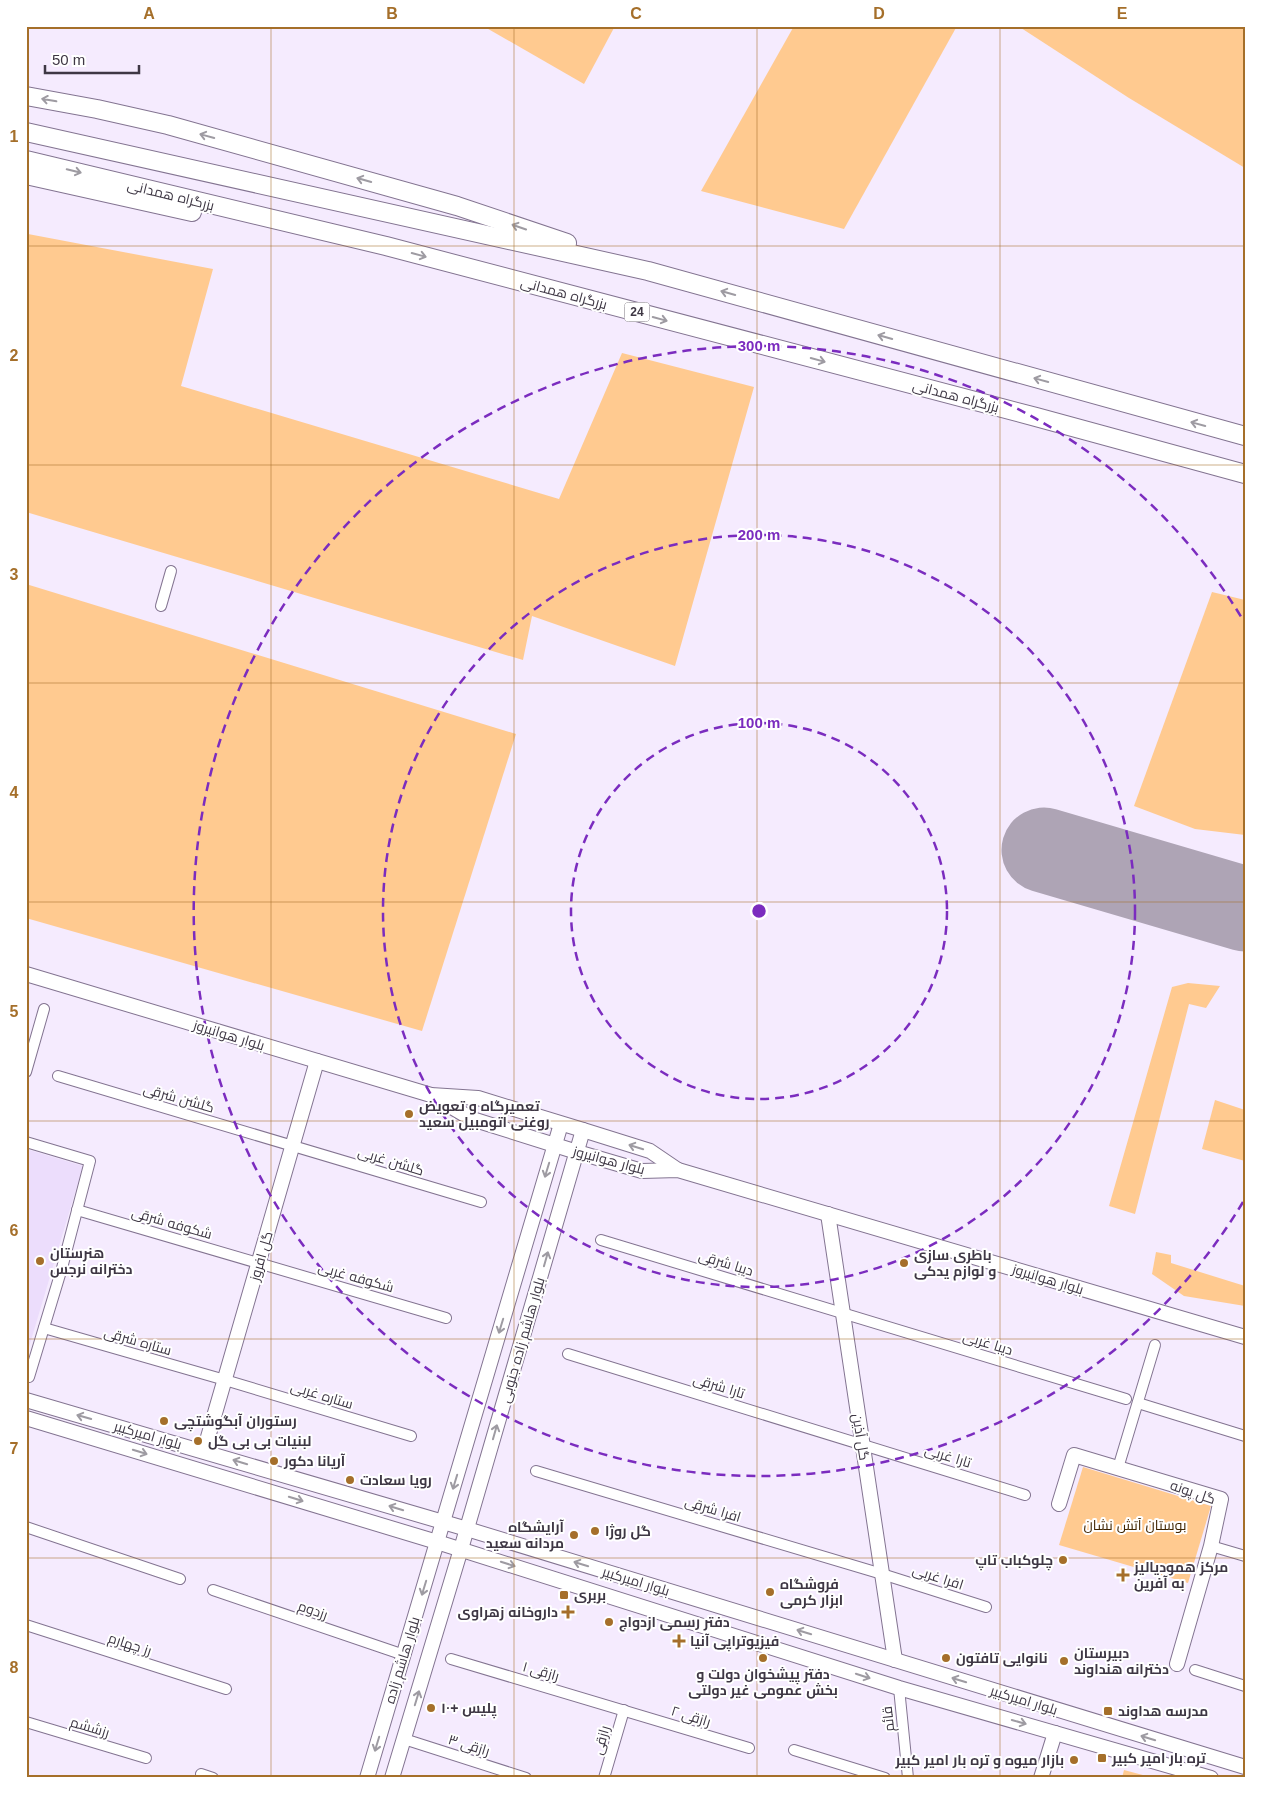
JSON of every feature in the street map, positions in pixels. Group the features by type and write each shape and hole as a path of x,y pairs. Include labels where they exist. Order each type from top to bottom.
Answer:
{"highway":[{"path":"26,96 168,125 438,200 648,271"},
{"name":"بزرگراه همدانی","path":"26,132 648,271 1245,436"},
{"name":"بزرگراه همدانی","path":"26,160 386,246 1245,474"},
{"path":"26,175 198,213 386,246"}],"main road":[{"name":"بلوار هوانیروز","path":"26,974 431,1095 478,1098 650,1151 678,1170 1245,1337"},
{"name":"گل افروز","path":"204,1451 294,1146 317,1061"},
{"name":"بلوار هوانیروز","path":"431,1095 472,1119 577,1152 642,1171 678,1170"},
{"name":"بلوار هاشم زاده جنوبی","path":"438,1542 442,1522 561,1124"},
{"name":"بلوار هاشم زاده جنوبی","path":"461,1549 583,1130"},
{"name":"گل آذین","path":"828,1214 895,1660"},
{"name":"بلوار امیرکبیر","path":"26,1400 467,1529 1245,1767"},
{"name":"بلوار امیرکبیر","path":"26,1418 461,1549 899,1688 1211,1778"},
{"name":"گل پونه","path":"1059,1504 1074,1455 1221,1499 1211,1546 1176,1664"},
{"name":"بلوار هاشم زاده","path":"367,1778 438,1542"},
{"name":"بلوار هاشم زاده","path":"392,1778 461,1549"},
{"path":"1041,1778 1055,1733"}],"street":[{"path":"161,606 171,571"},
{"path":"26,1072 44,1009"},
{"name":"گلشن شرقی","path":"58,1076 294,1146"},
{"path":"26,1142 90,1161 29,1377"},
{"name":"گلشن غربی","path":"294,1146 481,1202"},
{"name":"شکوفه شرقی","path":"77,1210 259,1263"},
{"name":"دیبا شرقی","path":"601,1240 843,1313"},
{"name":"شکوفه غربی","path":"259,1263 446,1318"},
{"name":"دیبا غربی","path":"843,1313 1126,1399"},
{"name":"ستاره شرقی","path":"44,1328 225,1380"},
{"path":"1118,1468 1155,1346"},
{"name":"تارا شرقی","path":"568,1354 862,1444"},
{"name":"ستاره غربی","path":"225,1380 411,1436"},
{"path":"1138,1403 1245,1436"},
{"name":"تارا غربی","path":"862,1444 1025,1495"},
{"name":"افرا شرقی","path":"536,1471 882,1574"},
{"path":"26,1527 180,1579"},
{"path":"1211,1546 1245,1556"},
{"name":"افرا غربی","path":"882,1574 986,1607"},
{"name":"رزدوم","path":"213,1590 404,1655"},
{"name":"رز چهارم","path":"26,1625 226,1689"},
{"name":"رازقی ۱","path":"451,1659 624,1710"},
{"path":"1195,1670 1245,1686"},
{"name":"قائم","path":"899,1688 908,1778"},
{"name":"رازقی ۲","path":"624,1710 749,1748"},
{"name":"رازقی","path":"604,1778 624,1710"},
{"name":"رزششم","path":"26,1722 146,1758"},
{"name":"رازقی ۳","path":"404,1739 526,1778"},
{"path":"794,1750 885,1778"},
{"path":"201,1774 213,1778"}],"shaded area":[{"name":"هنرستان دخترانه نرجس","path":"26,1149 83,1166 26,1357"}],"green space":[{"path":"483,26 615,26 584,84"},
{"path":"794,26 957,26 844,229 701,191"},
{"path":"1018,26 1245,26 1245,168 1129,98"},
{"path":"28,234 213,269 181,386 559,499 622,353 754,387 675,666 532,616 523,660 26,512 26,239"},
{"path":"26,584 516,734 422,1031 26,918"},
{"path":"1212,592 1245,600 1245,835 1195,829 1134,806"},
{"path":"1188,983 1220,986 1206,1008 1189,1004 1135,1214 1109,1206 1172,987"},
{"path":"1215,1100 1245,1110 1245,1161 1202,1149"},
{"path":"1156,1252 1171,1255 1171,1263 1245,1286 1245,1306 1184,1296 1152,1274"},
{"name":"بوستان آتش نشان","path":"1083,1467 1211,1506 1188,1583 1059,1545"},
{"path":"1124,1770 1154,1778 1122,1778"}],"runway":[{"path":"1044,850 1245,909"}],"place":[{"name":"تعمیرگاه و تعویض روغنی اتومبیل سعید","path":"409,1114"},
{"name":"هنرستان دخترانه نرجس","path":"40,1261"},
{"name":"باطری سازی و لوازم یدکی","path":"904,1263"},
{"name":"رستوران آبگوشتچی","path":"164,1421"},
{"name":"لبنیات بی بی گل","path":"198,1441"},
{"name":"آریانا دکور","path":"274,1461"},
{"name":"رویا سعادت","path":"350,1480"},
{"name":"گل روژا","path":"595,1531"},
{"name":"آرایشگاه مردانه سعید","path":"574,1535"},
{"name":"چلوکباب تاپ","path":"1063,1560"},
{"name":"مرکز همودیالیز به آفرین","path":"1123,1575"},
{"name":"فروشگاه ابزار کرمی","path":"770,1592"},
{"name":"بربری","path":"564,1595"},
{"name":"داروخانه زهراوی","path":"568,1612"},
{"name":"دفتر رسمی ازدواج","path":"609,1622"},
{"name":"فیزیوتراپی آنیا","path":"679,1641"},
{"name":"دفتر پیشخوان دولت و بخش عمومی غیر دولتی","path":"763,1658"},
{"name":"نانوایی تافتون","path":"946,1658"},
{"name":"دبیرستان دخترانه هنداوند","path":"1064,1661"},
{"name":"پلیس +۱۰","path":"431,1708"},
{"name":"مدرسه هداوند","path":"1108,1711"},
{"name":"تره بار امیر کبیر","path":"1102,1758"},
{"name":"بازار میوه و تره بار امیر کبیر","path":"1074,1760"}]}
